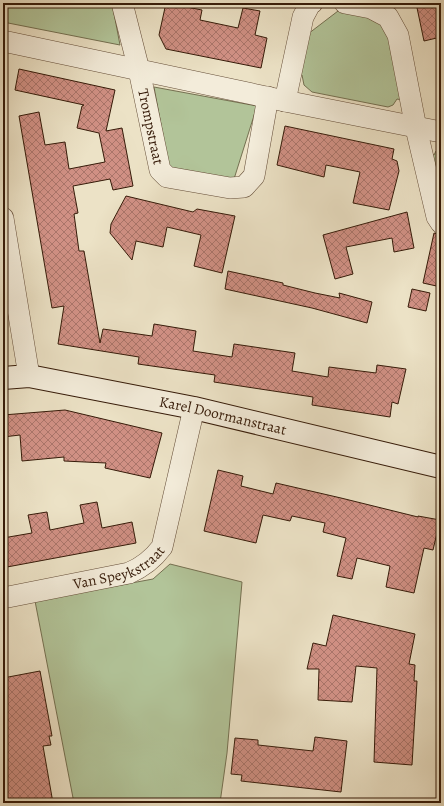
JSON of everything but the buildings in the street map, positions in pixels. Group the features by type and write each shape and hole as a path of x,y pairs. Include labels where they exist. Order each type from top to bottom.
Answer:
{"main road":[{"name":"Karel Doormanstraat","path":"3,378 30,376 194,408 441,467"}],"street":[{"name":"Trompstraat","path":"122,3 139,70 160,170 167,177 230,188 244,186 254,176 276,99 303,17 312,3"},
{"path":"345,3 371,8 388,17 398,35 416,128 437,217 441,222"},
{"name":"Trompstraat","path":"3,41 276,99 441,132"},
{"path":"3,218 30,376"},
{"name":"Van Speykstraat","path":"3,598 129,573 143,566 156,555 162,547 194,408"}],"green space":[{"path":"3,3 112,3 120,45 3,22"},
{"path":"338,11 375,19 386,27 402,100 397,99 393,105 388,107 312,92 304,85 302,75 296,74 304,37"},
{"path":"154,87 257,106 234,179 169,168"},
{"path":"441,147 441,200 429,154 434,155"},
{"path":"170,564 242,582 227,753 220,803 74,803 35,601 153,579"}]}
